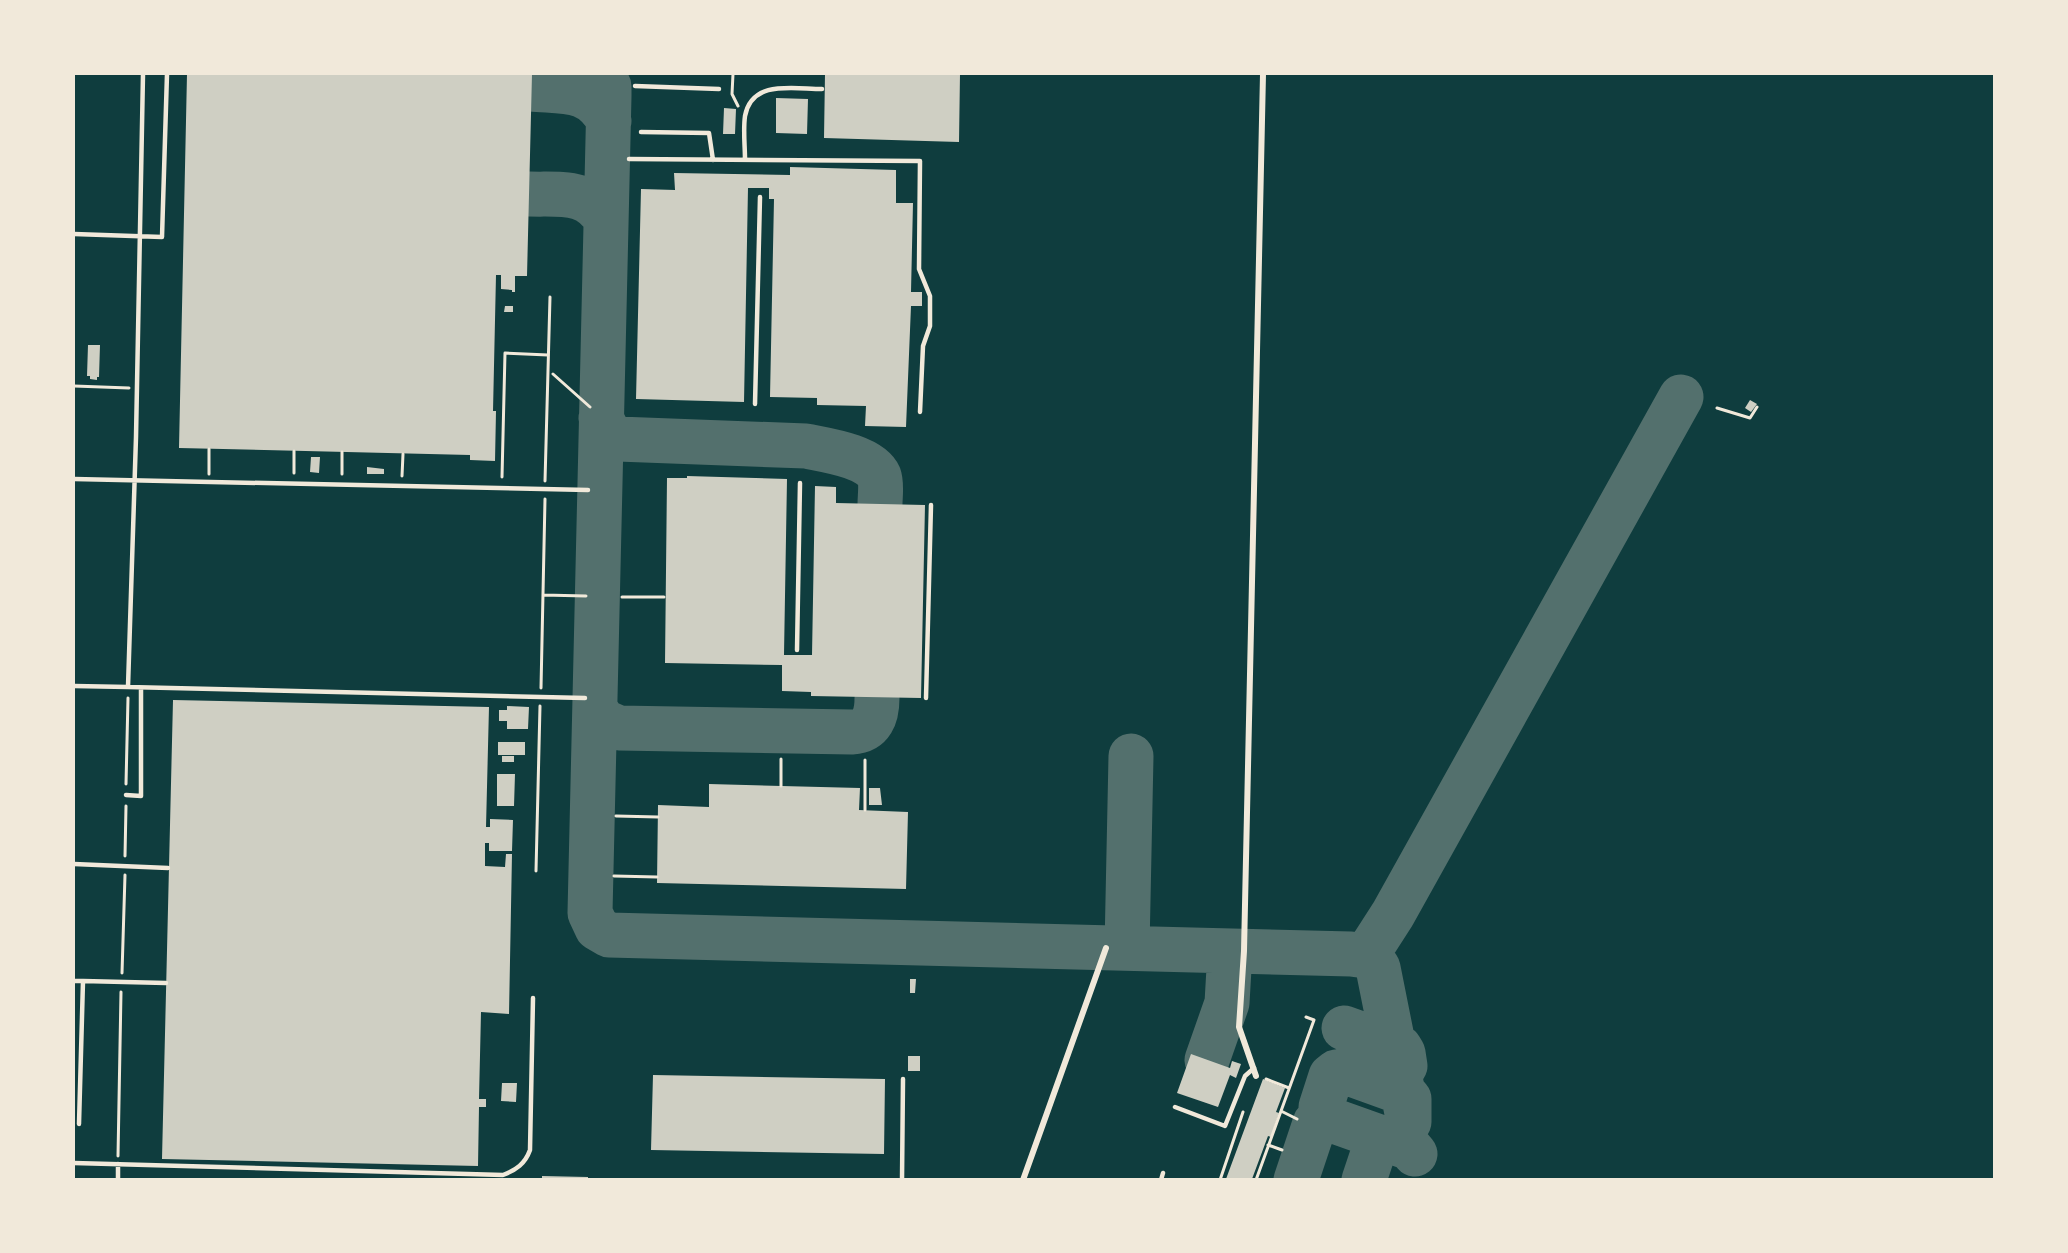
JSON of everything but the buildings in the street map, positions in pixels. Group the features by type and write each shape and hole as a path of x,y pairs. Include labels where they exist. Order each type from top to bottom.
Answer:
{"street":[{"path":"1256,1076 1242,1038 1239,1017 1244,951 1263,74"},
{"path":"1023,1179 1106,948"}],"lane":[{"path":"128,687 135,480 143,74"},
{"path":"74,234 162,237 167,74"},
{"path":"635,86 718,89"},
{"path":"745,160 745,118 753,99 761,91 774,88 822,89"},
{"path":"641,132 709,133 713,160"},
{"path":"629,159 920,161 919,269 930,296 930,326 923,346 920,412"},
{"path":"755,404 760,197"},
{"path":"74,479 588,490"},
{"path":"797,650 800,483"},
{"path":"926,698 931,505"},
{"path":"74,686 585,698"},
{"path":"126,795 141,796 141,688"},
{"path":"74,864 168,868"},
{"path":"74,981 166,983"},
{"path":"79,1124 83,981"},
{"path":"74,1163 503,1175 521,1166 530,1150 533,998"},
{"path":"1175,1107 1225,1126 1245,1076 1254,1068"},
{"path":"902,1179 903,1079"},
{"path":"118,1164 118,1179"},
{"path":"344,1171 344,1179"}],"path":[{"path":"733,74 732,94 739,109"},
{"path":"536,871 550,297"},
{"path":"502,488 505,353 549,355"},
{"path":"553,374 590,407"},
{"path":"74,386 137,388"},
{"path":"1717,408 1750,418 1757,407"},
{"path":"209,449 209,482"},
{"path":"293,483 294,451"},
{"path":"342,452 342,484"},
{"path":"402,486 403,454"},
{"path":"543,595 586,596"},
{"path":"622,597 664,597"},
{"path":"118,1164 128,687"},
{"path":"781,759 781,786"},
{"path":"865,760 865,810"},
{"path":"616,816 658,817"},
{"path":"614,876 657,877"},
{"path":"1256,1179 1314,1020 1306,1017"},
{"path":"1256,1076 1289,1088"},
{"path":"1220,1179 1245,1107"},
{"path":"1281,1111 1297,1119"},
{"path":"1268,1145 1282,1150"}],"taxiway":[{"path":"602,74 609,86 609,96 590,913 597,928 609,935 1366,956 1393,914 1681,397"},
{"path":"531,89 576,93 594,102 609,121"},
{"path":"529,194 562,194 582,198 599,210 606,220"},
{"path":"601,418 609,434 618,439 806,446 846,455 866,463 879,476 880,504"},
{"path":"595,708 603,721 619,728 852,732 869,726 876,711 877,698"},
{"path":"1127,948 1131,756"},
{"path":"1207,1060 1227,1003 1230,951"},
{"path":"1366,956 1378,968 1408,1118"},
{"path":"1344,1028 1400,1048 1405,1066"},
{"path":"1409,1122 1409,1099 1404,1093 1343,1071 1331,1076 1321,1107 1323,1117 1410,1148 1415,1154"},
{"path":"1296,1180 1315,1123 1325,1118"},
{"path":"1364,1180 1376,1144 1386,1140"}]}
